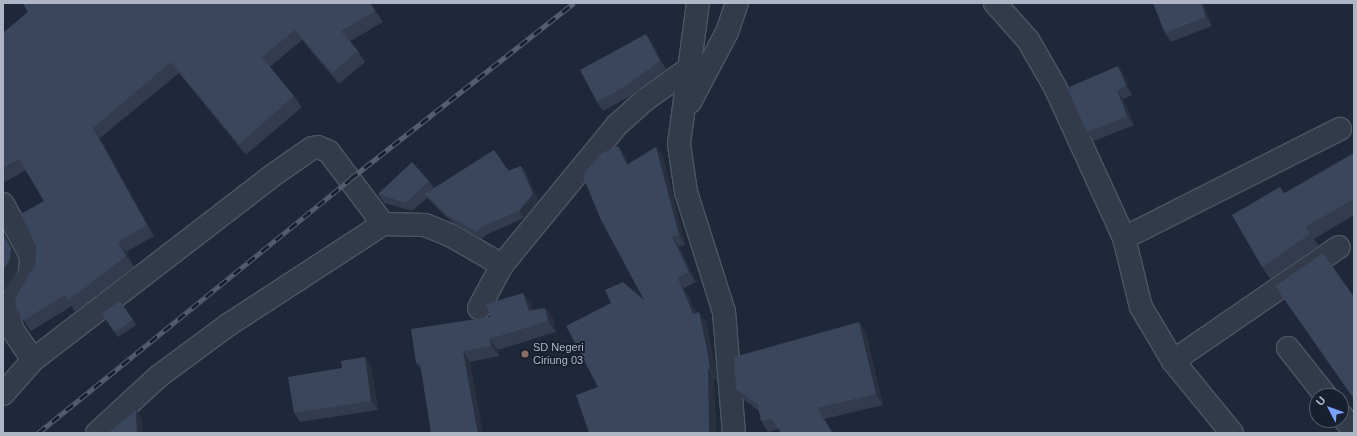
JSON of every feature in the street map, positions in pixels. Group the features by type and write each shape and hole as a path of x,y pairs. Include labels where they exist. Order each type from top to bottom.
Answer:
{"street":[{"path":"698,3 691,67 681,117 679,144 686,192 724,312 734,433"},
{"path":"681,117 709,70 727,32 738,3"},
{"path":"995,3 1028,40 1055,87 1124,238 1141,307 1173,361 1232,433"},
{"path":"479,308 502,265 618,125 645,100 691,67"},
{"path":"1124,238 1340,129"},
{"path":"3,394 34,360 269,178 312,148 318,147 329,152 382,224"},
{"path":"3,204 31,256 30,275 19,287 8,311 12,329 34,360"},
{"path":"97,433 159,376 228,325 382,224 425,225 450,235 502,265"},
{"path":"1173,361 1339,247"},
{"path":"1288,348 1320,388"}],"building":[{"path":"23,3 370,3 375,11 341,31 358,51 332,73 295,30 262,57 294,96 239,144 171,62 93,128 147,225 118,242 126,256 68,301 65,295 24,320 16,309 15,298 35,265 36,246 21,214 44,201 19,159 3,168 3,33 28,12"},
{"path":"1153,3 1201,3 1206,17 1165,33"},
{"path":"646,34 660,61 626,86 597,102 580,70"},
{"path":"1118,66 1126,86 1117,90 1127,116 1087,132 1067,88"},
{"path":"618,146 627,165 656,147 679,235 672,236 689,272 678,278 693,314 699,312 707,350 710,370 708,368 709,433 589,433 576,395 598,387 566,326 611,303 605,290 623,282 644,300 601,220 584,179 584,173 602,153"},
{"path":"494,150 508,171 521,166 533,194 519,211 481,227 477,232 448,216 425,194"},
{"path":"1354,153 1354,199 1305,227 1310,234 1262,267 1232,215 1280,187 1284,194"},
{"path":"412,162 429,181 406,203 378,194"},
{"path":"3,234 11,248 10,259 3,270"},
{"path":"1323,253 1354,297 1354,399 1349,392 1349,388 1346,388 1275,286"},
{"path":"523,293 529,311 545,308 548,321 490,339 491,346 463,351 478,433 431,433 420,363 416,363 411,329 490,317 486,304"},
{"path":"120,301 133,320 115,332 102,313"},
{"path":"859,322 876,394 817,408 831,431 828,433 781,433 772,419 761,421 758,405 736,389 734,357"},
{"path":"365,357 371,401 294,413 288,377 342,368 341,361"},
{"path":"136,410 137,433 108,433"}],"railway":[{"path":"38,433 350,179 574,3"}],"place":[{"name":"SD Negeri Ciriung 03","path":"525,354"}]}
